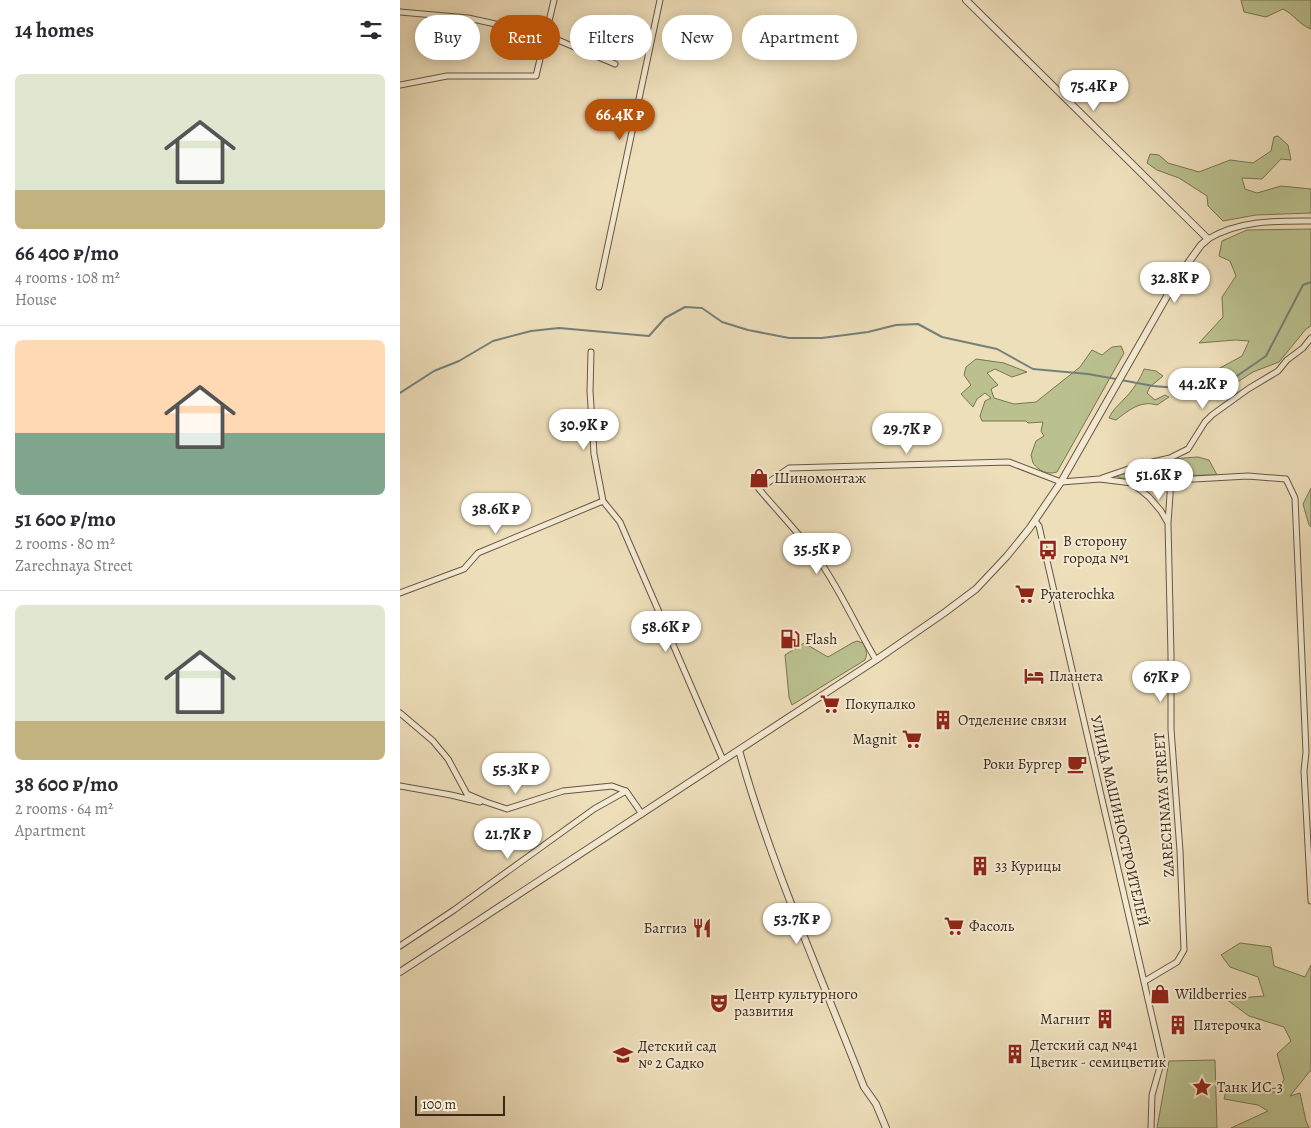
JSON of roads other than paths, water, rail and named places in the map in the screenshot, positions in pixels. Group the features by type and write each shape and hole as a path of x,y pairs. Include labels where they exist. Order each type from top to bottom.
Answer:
{"street":[{"path":"551,15 554,0"},
{"path":"599,287 660,0"},
{"path":"966,0 1208,238"},
{"path":"400,12 468,18 490,23"},
{"path":"560,41 616,64"},
{"path":"400,85 447,76 536,76 540,60"},
{"path":"400,972 876,660 976,589 1007,556 1035,521 1062,482 1178,276 1201,245 1220,231 1237,226 1254,223 1311,221"},
{"path":"1100,479 1140,465 1170,458 1188,449 1212,414 1278,371 1287,360 1304,348 1311,338"},
{"path":"591,352 590,391 594,454 603,501 620,522 723,760"},
{"path":"876,660 820,563 801,536 759,489 789,468 1009,462 1062,482 1100,479 1132,483 1161,483 1208,477 1248,476 1286,479 1295,498 1306,752 1304,771 1311,901"},
{"name":"ZARECHNAYA STREET","path":"1145,981 1177,962 1184,950 1180,851 1171,729 1168,523 1170,481"},
{"path":"1132,483 1149,497 1168,523"},
{"path":"400,593 464,569 478,553 603,501"},
{"name":"УЛИЦА МАШИНОСТРОИТЕЛЕЙ","path":"1035,521 1038,526 1162,1060 1152,1094 1151,1128"},
{"path":"400,713 433,741 448,759 466,794 507,809 563,791 612,786 626,791 642,814"},
{"path":"739,750 752,798 768,844 864,1087 876,1104 886,1128"},
{"path":"400,787 486,802"},
{"path":"400,946 505,874 594,809 626,791"}],"waterway":[{"path":"1121,380 1153,386 1201,390 1234,378 1266,356 1303,285 1311,282"},
{"path":"400,393 434,371 459,361 493,341 531,331 559,328 649,336 665,318 685,307 702,308 722,322 748,330 789,338 822,338 868,332 896,325 918,324 942,337 997,349 1033,369 1088,374 1116,379"}],"place":[{"name":"Шиномонтаж","path":"759,478"},
{"name":"В сторону города №1","path":"1048,550"},
{"name":"Pyaterochka","path":"1025,594"},
{"name":"Flash","path":"790,639"},
{"name":"Планета","path":"1034,676"},
{"name":"Покупалко","path":"830,704"},
{"name":"Отделение связи","path":"943,720"},
{"name":"Magnit","path":"912,739"},
{"name":"Роки Бургер","path":"1077,764"},
{"name":"33 Курицы","path":"980,866"},
{"name":"Фасоль","path":"954,926"},
{"name":"Баггиз","path":"702,928"},
{"name":"Wildberries","path":"1160,994"},
{"name":"Центр культурного развития","path":"719,1003"},
{"name":"Магнит","path":"1105,1019"},
{"name":"Пятерочка","path":"1178,1025"},
{"name":"Детский сад №41 Цветик - семицветик","path":"1015,1054"},
{"name":"Детский сад № 2 Садко","path":"623,1055"},
{"name":"Танк ИС-3","path":"1202,1087"}]}
